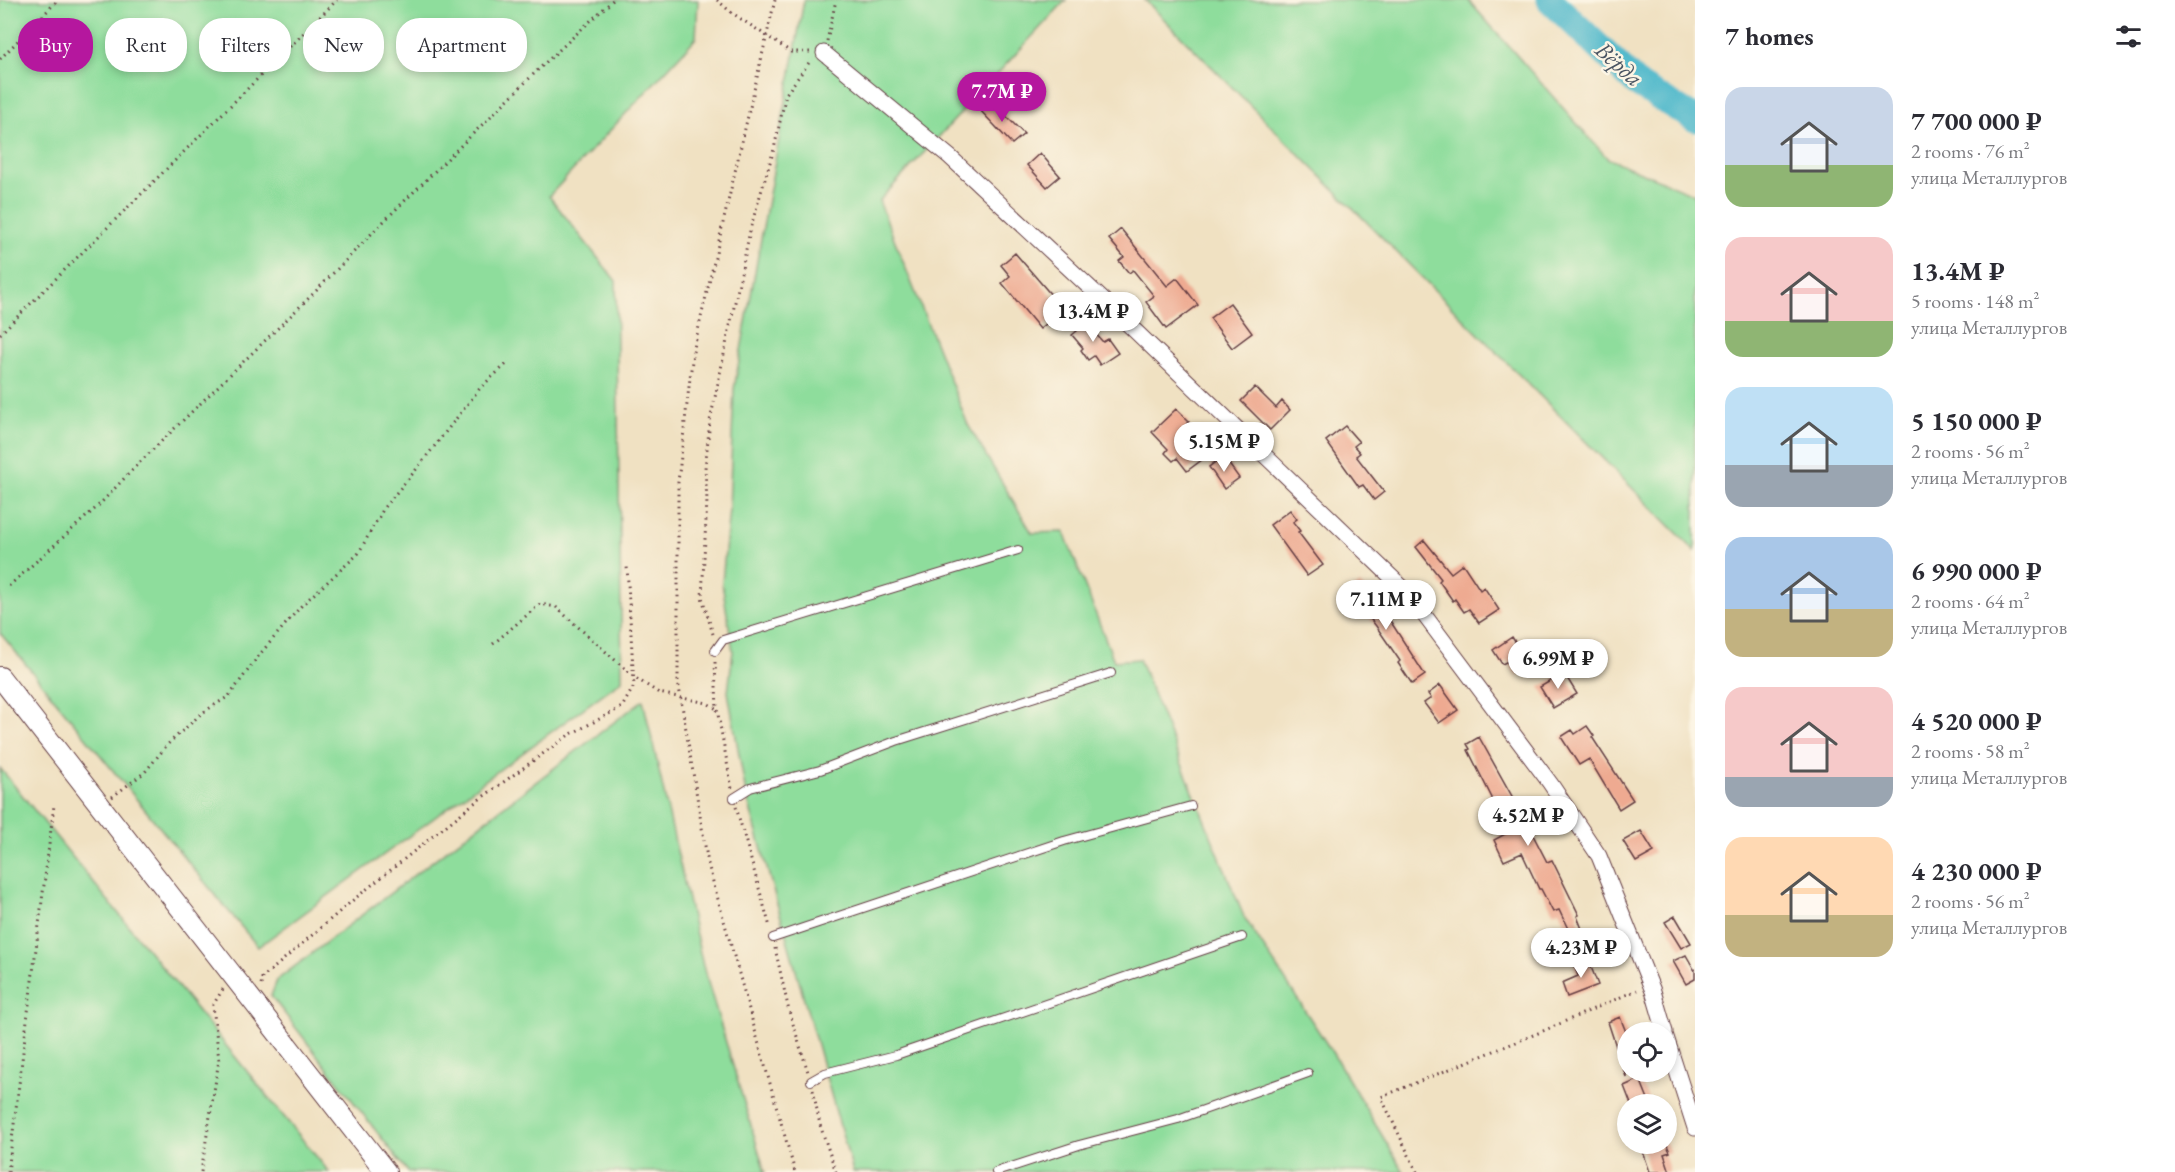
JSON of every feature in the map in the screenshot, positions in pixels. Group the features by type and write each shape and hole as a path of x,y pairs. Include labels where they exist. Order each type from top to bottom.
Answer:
{"street":[{"path":"824,53 950,157 1407,591 1550,783 1599,856 1650,984 1662,1022"},
{"path":"0,677 386,1172"},
{"path":"1677,1072 1695,1128"}],"lane":[{"path":"715,651 723,640 1018,550"},
{"path":"734,798 750,788 820,770 896,741 1112,673"},
{"path":"773,938 1064,841 1191,806"},
{"path":"811,1081 825,1073 896,1054 1242,937"},
{"path":"996,1172 1079,1145 1178,1119 1308,1073"}],"path":[{"path":"0,59 58,0"},
{"path":"0,334 337,0"},
{"path":"9,586 97,507 543,64 613,0"},
{"path":"717,0 732,13 791,52 824,53"},
{"path":"775,0 693,352 678,482 678,681 708,864 795,1172"},
{"path":"824,53 836,0"},
{"path":"824,53 813,57 786,94 774,149 751,226 710,422 705,468 707,500 702,597 714,639 717,709 734,798 767,911 789,1011 811,1081 820,1125 836,1172"},
{"path":"101,805 145,772 168,744 202,713 229,696 260,654 302,605 358,554 385,506 481,387 509,362"},
{"path":"256,1005 262,978 352,901 473,804 569,735 622,707 634,686 627,566"},
{"path":"493,644 540,604 556,607 634,677 659,693 707,702 717,709"},
{"path":"8,1172 54,805"},
{"path":"201,1172 219,1060 213,1005 232,974"},
{"path":"1417,1172 1381,1097 1543,1031 1650,984"}],"green space":[{"path":"0,0 698,0 696,38 549,196 616,281 622,680 258,947 0,633"},
{"path":"804,0 1066,0 879,201 968,425 1032,533 1064,532 1114,661 1139,659 1244,917 1332,1052 1404,1172 853,1172 746,794 728,692 733,651 722,583 729,509 734,389"},
{"path":"1145,0 1468,0 1607,158 1695,195 1695,551"},
{"path":"643,700 703,966 765,1172 408,1172 271,996 277,980"},
{"path":"0,768 329,1172 0,1172"}],"building":[{"path":"991,101 1024,134 1012,144 980,110"},
{"path":"1040,153 1060,176 1047,187 1027,165"},
{"path":"1121,229 1167,286 1177,278 1198,305 1166,329 1146,302 1154,296 1133,270 1129,273 1119,261 1124,257 1109,239"},
{"path":"1015,253 1059,304 1047,314 1052,319 1040,329 1002,283 1010,276 1001,265"},
{"path":"1230,303 1252,333 1232,348 1210,318"},
{"path":"1080,317 1103,342 1108,339 1118,353 1100,365 1094,356 1088,360 1081,350 1083,348 1072,335 1077,331 1072,325"},
{"path":"1255,387 1276,408 1282,401 1290,410 1270,430 1241,401"},
{"path":"1176,409 1189,422 1186,425 1198,437 1195,440 1207,456 1187,471 1177,458 1173,461 1165,453 1168,449 1152,432"},
{"path":"1345,426 1359,442 1354,446 1360,453 1356,456 1384,492 1374,500 1363,485 1359,487 1326,441"},
{"path":"1223,456 1239,478 1224,489 1209,467"},
{"path":"1290,510 1297,519 1293,522 1300,531 1298,532 1323,565 1307,576 1270,525"},
{"path":"1424,540 1451,573 1463,564 1480,590 1484,587 1499,610 1479,623 1469,609 1464,612 1455,599 1453,601 1439,581 1441,579 1416,547"},
{"path":"1360,584 1389,619 1425,675 1412,684 1398,663 1400,661 1361,607 1355,612 1343,598"},
{"path":"1512,637 1531,667 1517,676 1508,661 1502,664 1493,650"},
{"path":"1564,673 1577,694 1553,708 1540,687"},
{"path":"1440,685 1458,710 1439,723 1424,703 1431,698 1428,694"},
{"path":"1587,726 1633,800 1619,809 1589,759 1579,765 1561,737 1572,730 1575,734"},
{"path":"1479,737 1527,823 1544,815 1549,825 1532,833 1547,862 1552,860 1579,915 1577,916 1591,952 1576,957 1566,932 1569,931 1559,910 1553,912 1522,853 1504,861 1494,840 1509,832 1468,750 1470,749 1467,744"},
{"path":"1641,831 1654,852 1636,862 1623,841"},
{"path":"1675,916 1691,943 1681,948 1665,922"},
{"path":"1686,955 1695,971 1695,979 1686,984 1673,961"},
{"path":"1588,959 1598,985 1567,997 1562,983 1578,976 1574,965"},
{"path":"1620,1017 1622,1022 1617,1022 1617,1050 1608,1022"},
{"path":"1633,1082 1641,1082 1646,1094 1627,1094 1624,1086"},
{"path":"1644,1154 1664,1154 1670,1172 1650,1172"}],"waterway":[{"name":"Вёрда","path":"1550,0 1637,84 1695,119"}]}
